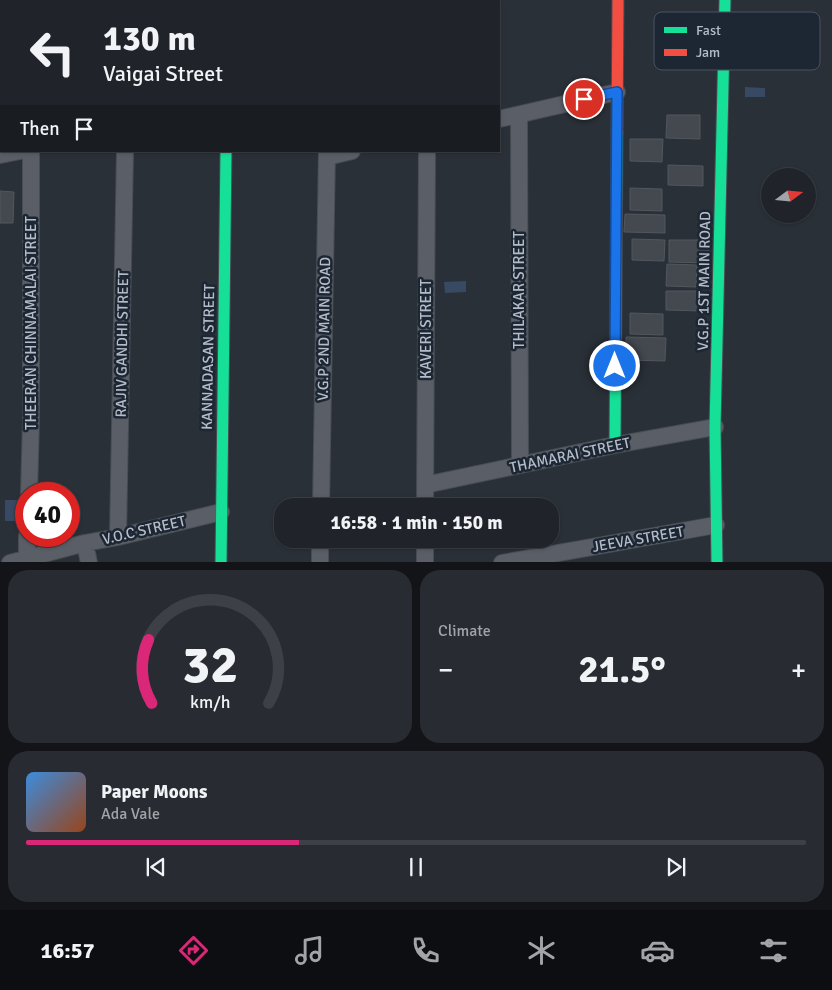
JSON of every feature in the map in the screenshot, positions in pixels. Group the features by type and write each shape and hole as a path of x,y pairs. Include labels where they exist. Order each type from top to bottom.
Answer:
{"street":[{"path":"615,445 618,0"},
{"name":"V.G.P 1ST MAIN ROAD","path":"717,562 716,427 724,70"},
{"path":"500,119 617,92"},
{"name":"THILAKAR STREET","path":"519,114 520,465"},
{"path":"0,155 15,152"},
{"name":"THEERAN CHINNAMALAI STREET","path":"29,482 32,420 32,152"},
{"name":"RAJIV GANDHI STREET","path":"118,536 125,152"},
{"name":"KANNADASAN STREET","path":"222,562 220,512 226,152"},
{"path":"327,154 344,152"},
{"name":"KAVERI STREET","path":"425,498 427,152"},
{"name":"V.G.P 2ND MAIN ROAD","path":"321,498 327,154"},
{"name":"THAMARAI STREET","path":"425,485 615,445 716,427"},
{"name":"V.O.C STREET","path":"10,562 85,542 220,512"},
{"name":"JEEVA STREET","path":"502,562 716,525"},
{"path":"85,542 89,562"},
{"path":"26,559 27,547"},
{"path":"320,548 320,562"},
{"path":"425,548 425,562"}],"water":[{"path":"745,87 765,88 765,97 745,97"},
{"path":"466,281 466,292 445,293 444,282"},
{"path":"5,500 15,500 15,521 5,521"}],"building":[{"path":"667,115 700,115 700,139 666,138"},
{"path":"630,139 663,139 662,162 630,161"},
{"path":"668,165 703,166 703,186 668,185"},
{"path":"630,188 662,189 662,211 630,210"},
{"path":"0,191 14,192 13,223 0,223"},
{"path":"625,214 665,215 665,233 624,232"},
{"path":"632,239 665,240 664,261 632,260"},
{"path":"669,240 709,240 708,263 669,262"},
{"path":"667,264 697,265 696,287 666,286"},
{"path":"666,291 701,291 701,311 666,310"},
{"path":"630,313 663,314 663,335 630,334"},
{"path":"626,337 666,338 665,361 626,360"}],"traffic: fast":[{"path":"725,0 725,12"},
{"path":"717,562 715,427 723,70"},
{"path":"615,445 617,133"},
{"path":"221,562 226,152"}],"traffic: jam":[{"path":"617,133 618,0"}],"route":[{"path":"584,99 617,92 615,366"}]}
